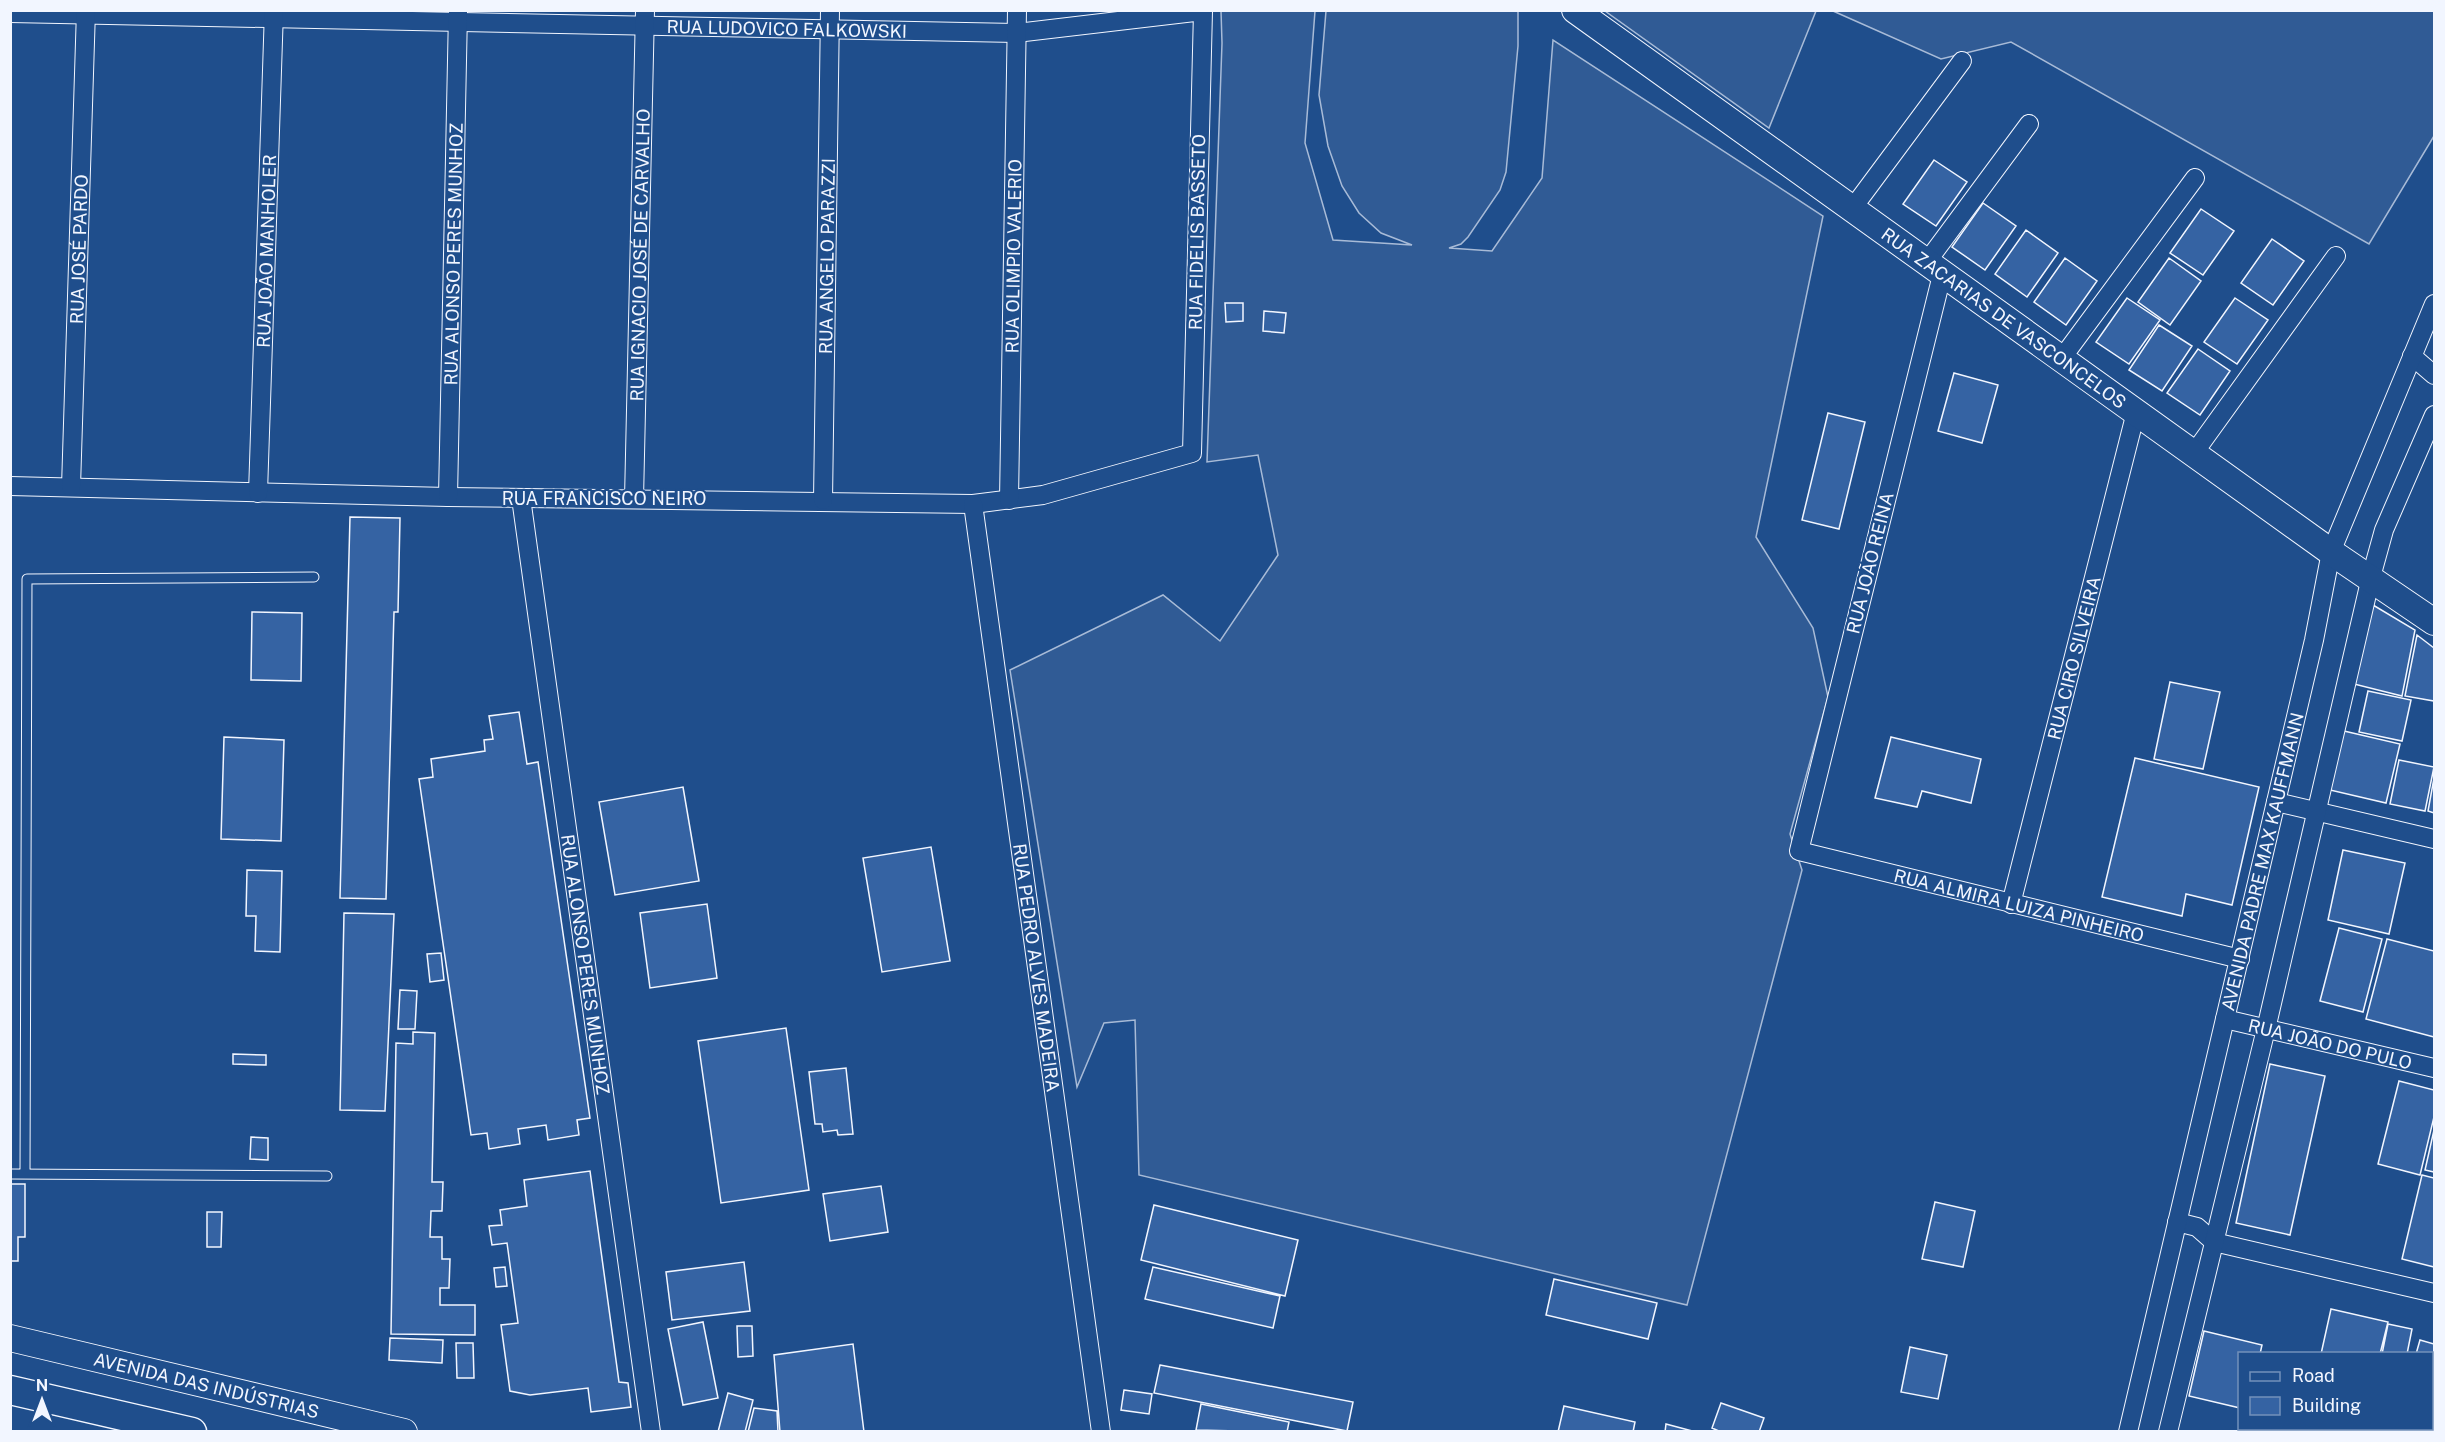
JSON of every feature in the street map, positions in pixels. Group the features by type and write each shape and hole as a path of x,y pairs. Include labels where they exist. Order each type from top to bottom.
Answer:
{"main road":[{"path":"10,1390 192,1431"}],"street":[{"name":"RUA ANGELO PARAZZI","path":"822,500 830,10"},
{"name":"RUA OLIMPIO VALERIO","path":"1009,500 1017,10"},
{"name":"RUA ZACARIAS DE VASCONCELOS","path":"1575,10 2331,552 2371,577 2434,622"},
{"name":"RUA LUDOVICO FALKOWSKI","path":"10,13 645,18 829,31 1016,33 1203,11"},
{"name":"RUA FIDELIS BASSETO","path":"1192,453 1203,11"},
{"name":"RUA JOSÉ PARDO","path":"71,487 86,13"},
{"name":"RUA JOÃO MANHOLER","path":"258,493 274,15"},
{"name":"RUA ALONSO PERES MUNHOZ","path":"448,497 458,17"},
{"name":"RUA IGNACIO JOSÉ DE CARVALHO","path":"634,499 645,18"},
{"path":"1852,209 1962,61"},
{"path":"1934,269 2029,124"},
{"path":"2062,358 2195,178"},
{"path":"2194,453 2336,256"},
{"name":"RUA JOÃO REINA","path":"1798,851 1934,269"},
{"name":"AVENIDA PADRE MAX KAUFFMANN","path":"2128,1431 2314,640 2331,552 2434,304"},
{"path":"2412,356 2434,375"},
{"name":"RUA CIRO SILVEIRA","path":"2012,904 2136,412"},
{"path":"2168,1431 2266,1029 2371,577 2384,530 2434,415"},
{"name":"RUA FRANCISCO NEIRO","path":"10,486 448,497 822,500 973,504 1043,495 1192,453"},
{"name":"RUA ALONSO PERES MUNHOZ","path":"521,498 651,1431"},
{"name":"RUA PEDRO ALVES MADEIRA","path":"973,504 1101,1431"},
{"path":"2276,802 2434,839"},
{"name":"RUA ALMIRA LUIZA PINHEIRO","path":"1798,851 2240,959"},
{"name":"RUA JOÃO DO PULO","path":"2225,1019 2434,1068"},
{"path":"2177,1222 2197,1227 2214,1242 2434,1293"},
{"name":"AVENIDA DAS INDÚSTRIAS","path":"10,1338 404,1431"}],"lane":[{"path":"25,1174 27,579 314,577"},
{"path":"10,1174 327,1176"}],"shaded area":[{"path":"1221,11 1315,11 1305,143 1333,240 1412,245 1381,233 1359,213 1342,186 1328,146 1319,95 1326,11 1518,11 1518,46 1506,172 1500,190 1468,237 1461,244 1449,248 1492,251 1542,178 1553,40 1823,216 1756,537 1813,628 1828,697 1790,834 1802,870 1687,1305 1139,1175 1135,1020 1104,1023 1077,1087 1010,670 1163,595 1220,641 1278,555 1258,455 1207,462 1222,43"},
{"path":"1605,11 1816,11 1769,128"},
{"path":"1833,11 2434,11 2434,136 2369,244 2011,42 1941,59"}],"building":[{"path":"1934,160 1967,182 1936,226 1903,204"},
{"path":"1983,203 2016,226 1985,270 1952,247"},
{"path":"2201,209 2234,231 2203,275 2170,253"},
{"path":"2026,230 2058,253 2027,297 1995,274"},
{"path":"2272,239 2304,261 2273,305 2241,283"},
{"path":"2065,258 2097,281 2066,325 2034,302"},
{"path":"2169,258 2201,281 2170,325 2138,302"},
{"path":"2127,298 2160,320 2129,364 2096,342"},
{"path":"2235,298 2268,320 2237,364 2204,342"},
{"path":"1225,303 1243,303 1243,321 1226,322"},
{"path":"1264,311 1286,313 1284,333 1263,331"},
{"path":"2159,325 2192,346 2162,391 2129,370"},
{"path":"2198,349 2230,371 2200,415 2167,393"},
{"path":"1954,373 1998,385 1982,443 1938,431"},
{"path":"1828,413 1865,422 1839,529 1802,520"},
{"path":"350,517 400,518 398,612 394,612 386,899 340,898"},
{"path":"2373,605 2415,630 2402,696 2354,684"},
{"path":"252,612 302,613 301,681 251,680"},
{"path":"2417,635 2434,648 2434,701 2405,696"},
{"path":"2170,682 2220,692 2203,769 2154,759"},
{"path":"2368,691 2411,700 2402,741 2359,732"},
{"path":"519,712 527,764 538,762 590,1118 577,1120 579,1135 548,1140 546,1125 518,1129 520,1144 489,1149 487,1133 471,1135 419,779 433,777 431,759 485,751 484,740 493,739 489,716"},
{"path":"2344,731 2400,744 2386,803 2330,790"},
{"path":"224,737 284,740 281,841 221,839"},
{"path":"1891,737 1981,759 1971,803 1922,791 1917,807 1875,798"},
{"path":"2135,758 2259,787 2232,905 2186,894 2182,916 2102,897"},
{"path":"2399,760 2434,767 2425,811 2390,804"},
{"path":"2434,778 2434,813 2428,811"},
{"path":"683,787 699,881 615,895 599,802"},
{"path":"931,847 950,961 882,972 863,858"},
{"path":"2343,850 2405,863 2389,934 2328,920"},
{"path":"247,870 282,871 280,952 255,951 256,916 246,916"},
{"path":"707,904 717,978 650,988 640,913"},
{"path":"344,913 394,914 385,1111 340,1110"},
{"path":"2339,928 2382,939 2363,1012 2320,1001"},
{"path":"2387,939 2434,951 2434,1037 2366,1019"},
{"path":"441,953 444,980 430,982 427,954"},
{"path":"400,990 417,991 415,1029 398,1029"},
{"path":"786,1028 809,1190 721,1203 698,1041"},
{"path":"413,1032 435,1033 432,1182 443,1182 442,1211 431,1211 430,1237 442,1237 442,1259 450,1259 449,1288 440,1288 440,1305 475,1305 475,1335 391,1334 396,1043 413,1044"},
{"path":"233,1054 266,1055 266,1065 233,1064"},
{"path":"2270,1064 2325,1076 2290,1235 2236,1223"},
{"path":"846,1068 853,1134 838,1135 837,1130 823,1132 822,1124 815,1124 809,1072"},
{"path":"2399,1081 2434,1090 2434,1117 2420,1175 2378,1164"},
{"path":"2434,1130 2434,1172 2425,1170"},
{"path":"251,1137 268,1138 268,1160 250,1159"},
{"path":"590,1171 619,1382 628,1383 631,1407 591,1412 588,1388 530,1395 510,1391 501,1325 518,1323 507,1243 492,1245 489,1226 502,1225 500,1210 527,1206 524,1180"},
{"path":"2422,1175 2434,1178 2434,1267 2402,1259"},
{"path":"10,1184 25,1184 25,1237 18,1237 18,1261 10,1261"},
{"path":"881,1186 888,1232 830,1241 823,1194"},
{"path":"1935,1202 1975,1211 1963,1267 1922,1259"},
{"path":"1154,1205 1298,1240 1285,1296 1141,1260"},
{"path":"207,1212 222,1212 221,1247 207,1247"},
{"path":"744,1262 750,1311 672,1320 666,1272"},
{"path":"505,1267 507,1286 496,1287 494,1268"},
{"path":"1153,1267 1280,1296 1273,1328 1145,1299"},
{"path":"1554,1279 1657,1303 1648,1339 1546,1315"},
{"path":"2331,1309 2388,1322 2380,1352 2321,1352"},
{"path":"703,1322 718,1398 683,1405 668,1329"},
{"path":"2388,1324 2412,1329 2407,1352 2382,1352"},
{"path":"737,1326 752,1326 753,1356 738,1357"},
{"path":"2204,1331 2262,1345 2260,1352 2238,1352 2238,1408 2189,1396"},
{"path":"390,1338 443,1340 442,1363 389,1360"},
{"path":"2420,1340 2434,1344 2434,1432 2396,1432 2396,1430 2433,1430 2433,1352 2417,1352"},
{"path":"456,1343 473,1343 474,1378 457,1378"},
{"path":"853,1344 864,1432 780,1432 774,1355"},
{"path":"1910,1347 1947,1355 1938,1399 1901,1392"},
{"path":"1160,1365 1353,1402 1347,1431 1154,1393"},
{"path":"1124,1390 1152,1394 1149,1414 1121,1410"},
{"path":"728,1393 753,1400 745,1432 718,1432"},
{"path":"1721,1403 1764,1418 1759,1432 1721,1432 1712,1428"},
{"path":"1201,1404 1289,1422 1287,1432 1196,1430"},
{"path":"1564,1406 1635,1422 1633,1432 1558,1432"},
{"path":"754,1408 777,1411 778,1432 748,1432"},
{"path":"1666,1424 1696,1432 1665,1432"},
{"path":"2302,1430 2362,1430 2362,1432 2302,1432"}]}
